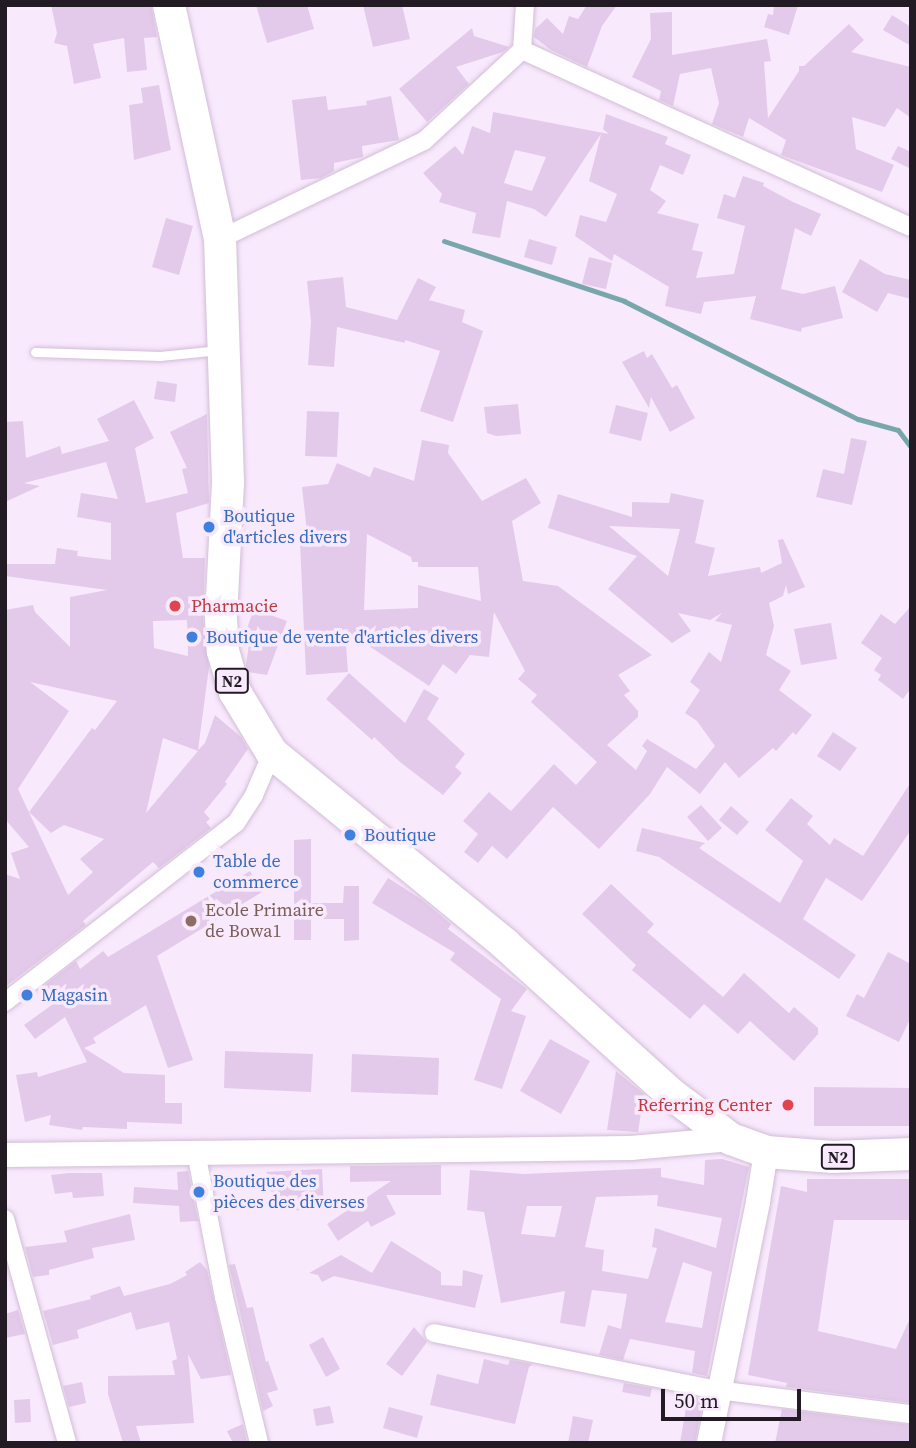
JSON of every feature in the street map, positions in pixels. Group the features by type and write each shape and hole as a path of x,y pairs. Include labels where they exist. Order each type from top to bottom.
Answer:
{"highway":[{"name":"N2","path":"169,5 220,239 228,483 221,618 223,651 235,692 272,753 505,944 671,1094 731,1139 766,1152 833,1157 909,1149"}],"main road":[{"path":"5,1155 631,1148 731,1139"},
{"path":"709,1443 766,1152"}],"street":[{"path":"220,239 424,141 522,50 524,5"},
{"path":"522,50 911,227"},
{"path":"5,1002 236,823 254,795 272,753"},
{"path":"196,1152 224,1297 260,1443"},
{"path":"5,1219 67,1443"},
{"path":"434,1333 718,1390 911,1414"}],"lane":[{"path":"35,352 160,356 225,350"}],"building":[{"path":"51,5 151,5 157,37 144,38 147,70 127,72 124,38 93,44 101,78 74,84 67,46 54,43 57,33"},
{"path":"256,5 307,5 314,29 267,43"},
{"path":"363,5 402,5 410,39 373,47"},
{"path":"587,5 617,5 602,26 587,67 551,50 534,37 535,29 547,18 563,34 569,16 578,19"},
{"path":"774,5 798,5 789,35 764,27 768,14 773,15"},
{"path":"672,12 672,55 767,39 771,61 764,62 768,118 799,71 799,66 804,66 849,24 864,40 851,52 911,67 911,118 897,108 885,127 852,117 856,149 894,165 882,192 781,155 786,140 749,118 743,137 712,124 719,103 711,68 680,74 673,106 659,100 661,91 632,77 651,39 650,13"},
{"path":"892,15 911,27 911,46 883,30"},
{"path":"472,28 474,36 509,47 503,52 456,67 469,84 427,122 399,89"},
{"path":"159,85 171,150 134,160 129,105 143,103 141,88"},
{"path":"326,96 328,110 367,105 366,101 391,96 399,140 362,146 363,157 334,163 334,171 321,178 301,180 292,100"},
{"path":"493,112 609,134 603,129 606,114 668,137 665,144 691,155 683,175 660,165 650,190 666,201 657,213 699,224 692,250 703,252 696,278 734,274 745,226 717,218 724,194 735,198 743,176 764,183 763,186 821,214 811,236 795,228 781,289 803,294 835,286 843,318 802,328 801,332 750,319 756,296 704,302 701,314 665,306 669,287 614,254 612,261 575,236 580,215 606,222 617,194 589,181 601,134 546,217 534,209 507,201 500,238 472,233 476,213 439,202 442,194 423,173 455,146 463,155 472,126 490,133","holes":["515,150 546,157 532,191 504,183"]},
{"path":"898,146 911,152 911,169 891,159"},
{"path":"166,218 193,226 179,275 152,267"},
{"path":"529,239 557,247 552,265 524,257"},
{"path":"589,257 612,263 606,289 582,284"},
{"path":"860,259 885,274 911,280 911,299 888,293 877,312 842,292"},
{"path":"343,277 346,307 397,320 418,278 436,287 429,300 465,310 462,322 483,331 453,422 420,411 440,351 405,340 405,343 337,327 334,367 308,365 311,322 307,281"},
{"path":"644,351 647,358 652,354 672,388 677,385 695,418 670,432 651,397 649,408 622,362"},
{"path":"157,381 177,384 175,402 154,399"},
{"path":"134,400 154,438 135,448 146,503 188,493 182,469 187,468 170,432 207,414 209,503 176,513 183,558 205,558 203,619 209,667 198,750 205,743 215,715 241,737 248,749 225,782 227,784 204,812 210,819 206,822 211,828 159,868 153,862 83,921 86,925 5,987 5,874 20,879 11,853 29,847 5,819 5,610 33,605 35,612 70,647 70,597 107,590 5,576 5,564 55,564 57,548 78,551 77,556 111,560 111,523 77,517 81,493 118,499 106,462 24,483 40,486 5,502 5,422 23,421 26,458 60,446 62,454 109,441 97,419","holes":["187,620 188,656 154,648 153,621","30,682 117,701 95,730 92,728 29,812 51,833 64,825 104,839 80,859 93,872 68,895 18,789 69,711","163,738 198,751 146,813"]},
{"path":"518,404 521,434 496,436 487,433 484,407"},
{"path":"616,405 648,413 641,441 609,433"},
{"path":"307,411 339,412 337,457 305,456"},
{"path":"851,438 867,441 852,505 816,497 823,469 844,474"},
{"path":"422,440 449,445 448,453 482,501 526,478 541,503 512,521 523,581 558,586 652,655 618,675 630,691 624,695 638,711 638,717 607,745 636,770 647,751 642,746 647,739 696,769 715,746 697,721 685,713 700,690 690,682 709,652 721,662 732,625 715,621 722,613 710,620 678,613 691,631 672,643 608,589 637,556 548,528 558,494 632,517 632,502 669,503 671,493 704,500 695,543 715,548 708,576 760,567 761,573 782,563 778,540 783,539 805,587 788,594 786,585 783,596 769,603 774,626 766,655 791,671 779,690 812,715 796,735 793,732 776,751 773,748 739,778 725,762 700,794 667,767 650,794 599,849 553,807 507,859 492,846 478,863 464,852 478,834 463,821 489,792 511,811 554,764 576,785 597,762 531,702 537,695 518,679 525,671 494,612 489,657 470,655 456,674 443,664 429,686 345,630 348,672 306,675 300,542 308,541 302,487 328,484 337,463 370,477 374,467 414,481","holes":["609,526 680,529 668,576 648,559","367,534 411,557 412,562 418,562 418,567 478,567 481,601 418,585 418,608 364,610"]},
{"path":"911,606 911,688 903,699 878,680 881,675 874,670 882,658 861,643 881,614 895,624"},
{"path":"254,609 287,621 267,675 248,672 246,665 249,644 242,642"},
{"path":"831,623 837,659 801,665 794,629"},
{"path":"349,673 405,723 424,689 439,698 427,719 465,754 455,767 462,773 443,795 400,762 374,737 372,740 326,699"},
{"path":"833,732 857,748 840,771 817,756"},
{"path":"911,782 911,830 862,901 826,878 803,919 856,955 839,979 659,857 636,851 642,828 705,843 699,848 780,903 803,861 765,830 791,798 813,816 807,824 830,845 834,838 863,856"},
{"path":"701,805 722,828 708,841 687,817"},
{"path":"731,806 749,822 737,835 719,820"},
{"path":"311,839 311,903 343,903 344,886 359,886 359,940 344,941 344,919 311,919 311,940 294,940 294,840"},
{"path":"250,871 262,892 157,956 193,1060 168,1068 146,1005 93,1038 96,1043 84,1048 124,1073 165,1075 165,1103 182,1103 182,1124 127,1122 127,1129 83,1127 82,1130 49,1125 51,1115 25,1122 16,1075 37,1072 38,1077 87,1062 65,1017 35,1039 24,1025 53,1004 41,988 76,961 80,969 103,951 108,957"},
{"path":"388,878 421,899 451,924 448,929 527,989 511,1011 526,1016 502,1089 474,1080 501,999 450,960 455,953 372,903"},
{"path":"611,884 654,924 647,932 723,997 744,973 789,1013 794,1007 818,1028 818,1034 794,1061 750,1021 738,1034 704,1004 690,1019 632,970 636,965 582,914"},
{"path":"888,952 911,964 911,1017 899,1042 846,1016 857,994 864,998"},
{"path":"550,1039 590,1061 561,1114 520,1091"},
{"path":"225,1051 313,1054 311,1092 224,1088"},
{"path":"352,1054 439,1058 438,1095 351,1092"},
{"path":"616,1071 644,1094 638,1132 607,1130"},
{"path":"814,1087 911,1088 911,1126 814,1126"},
{"path":"722,1159 749,1167 707,1376 692,1373 695,1351 630,1339 623,1360 599,1355 608,1325 621,1329 627,1294 592,1290 585,1327 560,1323 565,1291 501,1303 484,1212 467,1210 470,1170 523,1174 661,1168 661,1177 704,1185 705,1160","holes":["658,1195 657,1206 722,1218 716,1248 655,1228 652,1247 657,1248 648,1279 602,1271 604,1250 585,1247 596,1197","527,1206 562,1206 555,1237 521,1234","683,1262 712,1272 702,1328 665,1322"]},
{"path":"441,1165 441,1195 386,1195 396,1214 371,1227 368,1221 338,1241 327,1224 391,1181 350,1182 350,1166"},
{"path":"322,1169 324,1209 282,1211 266,1182 265,1172"},
{"path":"188,1171 198,1221 180,1222 179,1206 133,1203 134,1187 178,1190 177,1172"},
{"path":"102,1173 104,1196 73,1198 72,1192 55,1194 51,1175"},
{"path":"807,1179 911,1179 911,1220 834,1220 818,1331 896,1349 911,1316 911,1403 786,1387 787,1383 748,1375 781,1186 807,1192"},
{"path":"130,1214 135,1240 92,1248 94,1258 49,1270 49,1275 33,1277 25,1247 67,1242 64,1231"},
{"path":"391,1241 441,1272 441,1285 462,1286 463,1270 483,1275 475,1308 334,1276 322,1282 318,1275 309,1273 341,1255 372,1273"},
{"path":"200,1262 207,1270 231,1375 201,1379 188,1354 194,1423 136,1426 141,1443 123,1443 108,1394 108,1376 175,1375 172,1361 177,1359 169,1322 136,1330 131,1312 77,1330 79,1338 53,1345 43,1311 91,1299 90,1296 120,1286 124,1296 170,1284 187,1275 185,1272"},
{"path":"235,1264 247,1308 253,1307 266,1362 268,1361 278,1390 267,1393 273,1406 263,1411 229,1265"},
{"path":"18,1310 25,1334 5,1338 5,1314"},
{"path":"414,1327 427,1342 402,1376 386,1364"},
{"path":"323,1337 340,1369 326,1377 309,1345"},
{"path":"484,1359 508,1365 510,1360 533,1364 529,1367 515,1424 430,1405 437,1374 478,1384"},
{"path":"82,1382 86,1403 69,1407 63,1386"},
{"path":"624,1383 652,1388 650,1397 622,1392"},
{"path":"688,1396 703,1399 695,1443 680,1443"},
{"path":"30,1399 31,1422 15,1423 14,1400"},
{"path":"330,1406 334,1423 316,1426 313,1409"},
{"path":"389,1407 423,1416 417,1438 383,1428"},
{"path":"782,1409 911,1425 911,1443 775,1443"},
{"path":"573,1416 593,1420 588,1443 568,1443"},
{"path":"243,1424 247,1443 233,1443 227,1431"}],"waterway":[{"path":"444,241 624,301 858,419 898,430 911,447"}],"place":[{"name":"Boutique d'articles divers","path":"209,527"},
{"name":"Pharmacie","path":"175,606"},
{"name":"Boutique de vente d'articles divers","path":"192,637"},
{"name":"Boutique","path":"350,835"},
{"name":"Table de commerce","path":"199,872"},
{"name":"Ecole Primaire de Bowa1","path":"191,921"},
{"name":"Magasin","path":"27,995"},
{"name":"Referring Center","path":"788,1105"},
{"name":"Boutique des pièces des diverses","path":"199,1192"}]}
